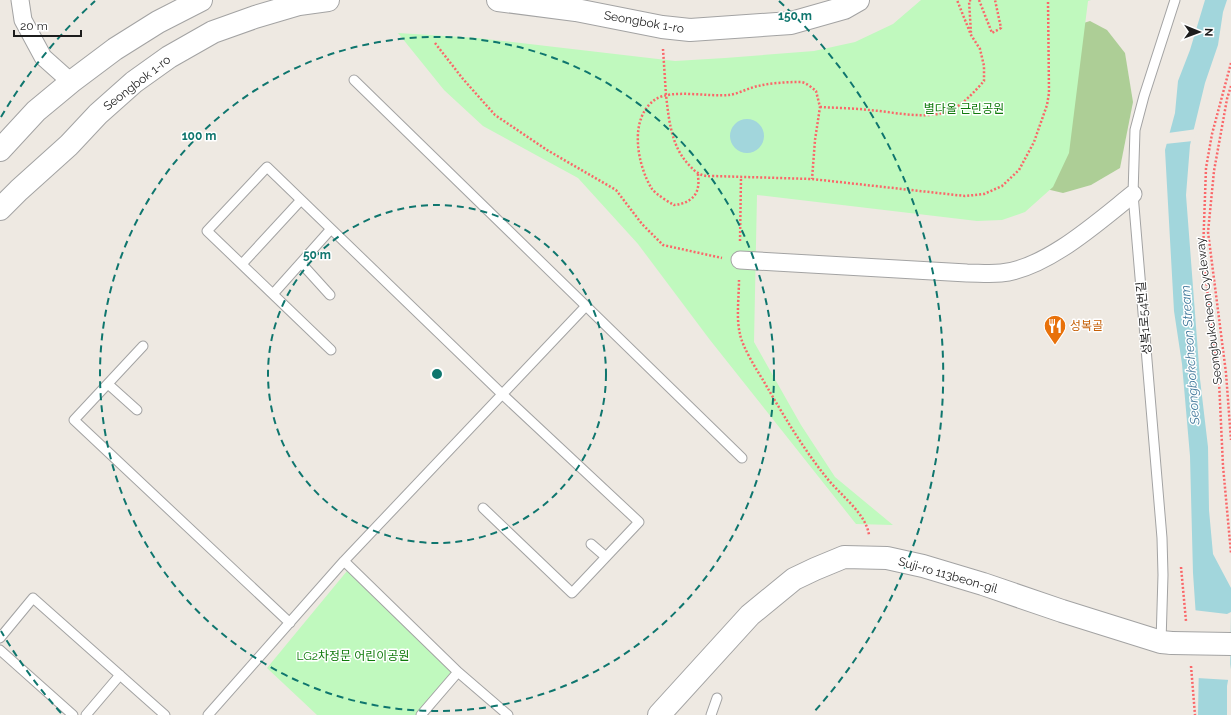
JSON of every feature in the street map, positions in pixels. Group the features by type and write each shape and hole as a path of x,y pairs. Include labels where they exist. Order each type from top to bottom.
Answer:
{"street":[{"path":"20,0 23,20 43,57 71,82"},
{"path":"0,150 36,111 71,82 115,49 158,22 202,0"},
{"name":"Seongbok 1-ro","path":"0,209 69,145 98,114 134,82 169,57 213,32 298,4 328,0"},
{"name":"Seongbok 1-ro","path":"498,0 577,5 662,27 690,30 791,23 844,8 858,0"},
{"path":"740,260 967,273 1001,273 1019,269 1037,262 1066,246 1134,194"},
{"name":"Suji-ro 113beon-gil","path":"659,715 750,615 794,579 844,558 888,558 923,566 983,584 1062,612 1167,642 1231,644"}],"lane":[{"name":"성복1로54번길","path":"1167,642 1162,538 1134,194 1135,130 1144,96 1176,0"},
{"path":"354,80 742,458"},
{"path":"331,350 207,231 267,167 502,394 639,522 572,593 483,508"},
{"path":"242,264 301,200"},
{"path":"273,294 331,229"},
{"path":"301,263 330,295"},
{"path":"208,715 344,561 586,306"},
{"path":"143,346 74,420 290,622"},
{"path":"108,384 137,410"},
{"path":"591,544 606,558"},
{"path":"344,561 458,672 508,715"},
{"path":"0,638 33,598 164,715"},
{"path":"0,650 73,715"},
{"path":"421,715 458,672"},
{"path":"86,715 120,675"},
{"path":"711,715 717,698"}],"path":[{"path":"820,107 913,115 932,115 950,110 971,95 984,81 984,66 980,49 972,36 957,0"},
{"path":"971,0 972,36"},
{"path":"979,0 992,33 1001,28 995,0"},
{"path":"664,71 668,115 672,136 683,159 698,174 706,177 812,179 965,196 984,194 1002,186 1018,170 1034,142 1047,105 1050,93 1048,0"},
{"path":"435,43 463,79 495,115 547,150 616,190 642,224 663,245 705,255 740,260"},
{"path":"1231,63 1212,134 1206,168 1203,252 1219,381 1223,466 1231,553"},
{"path":"698,174 698,188 693,197 687,202 674,205 653,190 643,171 638,151 638,130 645,111 656,99 666,95 729,95 758,86 803,82 816,91 820,107 815,140 812,179"},
{"name":"Seongbukcheon Cycleway","path":"1231,86 1214,171 1208,232 1226,373 1231,440"},
{"path":"741,177 738,309 740,335 755,366 788,424 826,478 860,514 868,530 872,558"}],"green space":[{"name":"별다올 근린공원","path":"921,0 1091,0 1088,1 1069,153 1053,187 1025,212 1002,220 977,221 757,195 754,342 801,425 835,477 893,525 856,524 710,340 638,244 578,178 483,126 444,90 398,33 477,38 675,61 725,58 814,51 855,42 893,24"},
{"path":"1090,21 1107,30 1125,53 1133,102 1120,168 1091,185 1063,193 1042,188 1061,30"},
{"name":"LG2차정문 어린이공원","path":"347,571 458,672 418,715 317,715 267,668"}],"water":[{"name":"Seongbokcheon Stream","path":"1205,0 1227,0 1223,12 1218,45 1205,83 1190,145 1186,195 1200,379 1208,447 1209,510 1213,554 1231,588 1231,664 1227,686 1227,715 1198,715 1199,661 1193,573 1190,456 1182,364 1174,311 1165,150 1175,113 1178,81 1190,50"},
{"path":"744,119 750,119 754,120 761,126 764,136 763,143 757,150 750,153 744,153 740,152 733,146 730,139 730,133 731,129 737,122"}],"pier":[{"path":"1197,129 1193,141 1165,144 1168,133"},
{"path":"1193,610 1227,614 1231,612 1230,680 1197,678"}],"place":[{"name":"성복골","path":"1055,346"}]}
